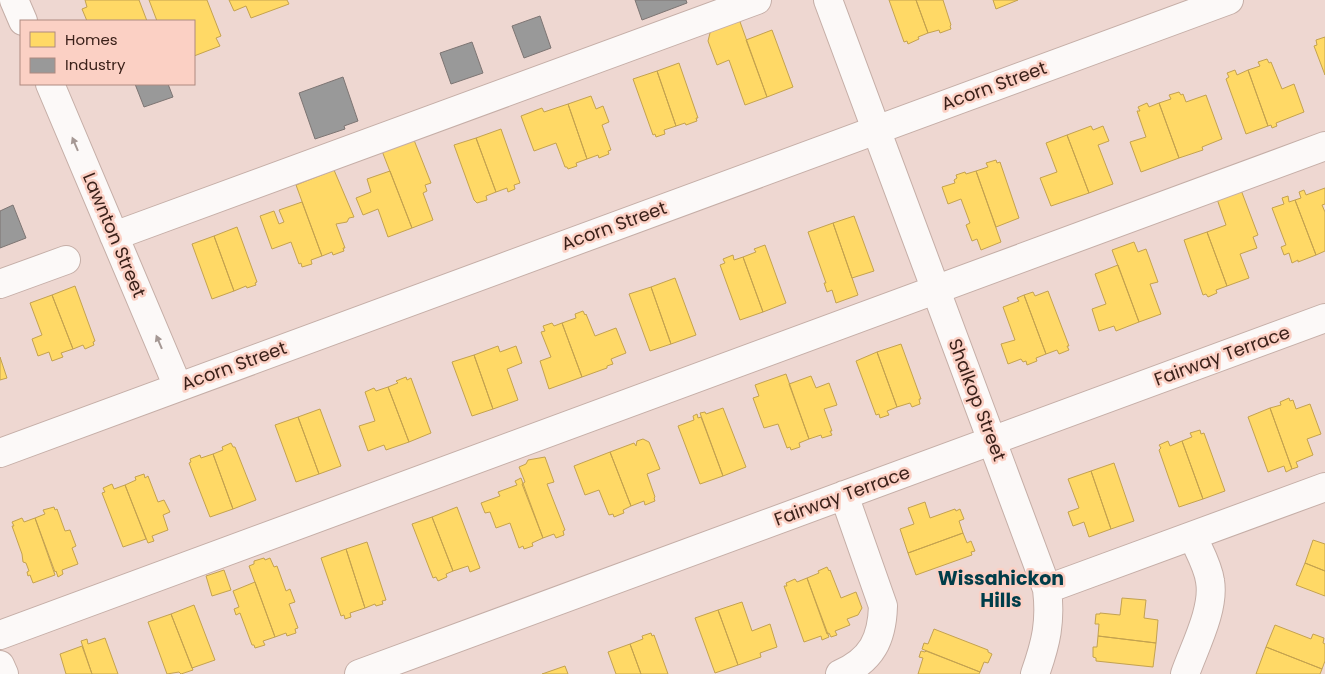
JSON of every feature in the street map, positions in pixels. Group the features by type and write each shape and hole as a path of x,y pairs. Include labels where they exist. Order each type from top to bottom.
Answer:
{"street":[{"path":"14,0 23,20"},
{"path":"114,236 757,0"},
{"name":"Shalkop Street","path":"828,0 1047,589 1050,612 1043,652 1035,674"},
{"name":"Acorn Street","path":"0,453 1229,0"},
{"name":"Lawnton Street","path":"50,85 178,387"},
{"path":"0,635 1325,146"},
{"path":"0,284 66,260"},
{"name":"Fairway Terrace","path":"360,674 1325,318"},
{"path":"1047,589 1325,487"},
{"path":"840,674 856,666 870,654 879,638 883,622 883,606 844,495"},
{"path":"1185,674 1203,626 1210,603 1211,591 1210,579 1193,537"}],"building: Homes":[{"path":"85,0 139,0 147,20 87,20 82,9 87,7"},
{"path":"149,0 207,0 221,36 216,38 220,46 195,56 195,20 157,20"},
{"path":"229,0 287,0 289,4 251,18 246,6 234,11"},
{"path":"889,0 916,0 928,33 908,44 907,41 904,42"},
{"path":"916,0 943,0 951,29 940,33 939,30 928,33"},
{"path":"993,0 1018,0 996,9"},
{"path":"739,19 767,97 745,105 729,60 717,65 708,41 711,29"},
{"path":"772,30 793,87 767,97 746,40"},
{"path":"1325,37 1325,75 1314,46 1317,45 1316,40"},
{"path":"1267,59 1269,63 1271,62 1282,89 1294,84 1304,112 1276,123 1277,126 1272,128 1271,125 1268,126 1248,70 1260,66 1258,62"},
{"path":"679,63 698,118 696,118 697,121 686,125 685,123 676,126 657,71"},
{"path":"1235,70 1237,75 1248,70 1268,126 1246,134 1226,79 1229,77 1227,73"},
{"path":"657,71 676,126 664,130 665,134 656,137 655,134 653,135 633,79"},
{"path":"1179,92 1181,95 1183,94 1186,102 1206,95 1222,139 1202,147 1203,150 1179,158 1159,103 1171,99 1169,95"},
{"path":"591,96 596,109 603,106 609,122 602,125 611,150 608,151 609,154 599,158 598,155 587,159 568,104"},
{"path":"1147,103 1149,107 1159,103 1179,158 1141,172 1130,142 1146,137 1137,111 1140,111 1138,107"},
{"path":"568,104 587,159 576,163 577,166 568,169 565,167 556,143 534,151 521,116 542,108 544,112"},
{"path":"1091,126 1093,130 1103,126 1109,141 1098,145 1113,184 1089,193 1067,135"},
{"path":"501,129 520,183 514,185 515,189 508,192 507,188 496,192 476,138"},
{"path":"1067,135 1089,193 1051,206 1040,178 1057,172 1046,143"},
{"path":"476,138 496,192 486,196 487,200 477,203 474,200 454,145"},
{"path":"414,140 431,183 425,185 427,191 423,193 433,220 412,228 382,151"},
{"path":"996,160 997,163 1000,162 1019,218 996,227 976,171 988,167 986,163"},
{"path":"334,170 354,217 349,218 347,222 336,224 345,248 343,248 344,251 333,255 332,252 322,256 296,185"},
{"path":"390,171 412,228 388,237 378,209 363,215 356,198 371,192 367,179"},
{"path":"976,171 1001,242 981,250 977,239 972,241 966,225 970,223 961,199 948,204 942,187 955,183 956,175"},
{"path":"1325,188 1325,204 1322,205 1325,212 1325,251 1316,255 1295,200 1301,198 1299,192 1304,190 1306,195"},
{"path":"1241,190 1258,235 1253,237 1257,248 1240,254 1249,278 1227,286 1207,232 1226,225 1217,199"},
{"path":"1288,196 1289,202 1295,200 1316,255 1292,263 1289,253 1284,255 1281,247 1286,245 1272,208 1284,204 1282,198"},
{"path":"302,202 322,256 311,260 312,264 302,267 301,263 299,264 291,242 272,249 260,216 274,211 279,224 284,222 279,210"},
{"path":"854,216 874,271 852,278 833,223"},
{"path":"833,223 858,295 836,303 832,290 827,292 824,283 826,283 808,232"},
{"path":"237,227 257,282 255,283 256,285 247,288 246,286 234,291 214,236"},
{"path":"1207,232 1227,286 1216,290 1217,293 1208,297 1206,294 1203,295 1184,240"},
{"path":"214,236 234,291 212,299 192,244"},
{"path":"1134,242 1138,252 1146,249 1158,282 1150,284 1161,314 1139,322 1112,250"},
{"path":"765,245 786,303 763,312 743,257 756,252 754,249"},
{"path":"733,255 734,260 743,257 763,312 740,320 720,265 725,263 723,259"},
{"path":"1118,265 1139,322 1116,331 1114,326 1099,331 1092,309 1106,304 1095,274"},
{"path":"675,278 696,335 671,344 651,287"},
{"path":"75,286 95,341 93,342 94,345 85,349 83,345 73,349 52,295"},
{"path":"651,287 671,344 650,351 629,294"},
{"path":"1048,291 1069,346 1067,346 1069,350 1059,354 1057,350 1046,354 1024,295 1033,292 1035,296"},
{"path":"52,295 73,349 61,353 63,357 52,361 49,352 38,356 32,339 42,335 30,303"},
{"path":"1024,295 1046,354 1036,358 1037,361 1027,365 1026,361 1023,362 1021,359 1008,364 1001,344 1015,340 1003,307 1019,301 1017,298"},
{"path":"583,311 595,336 616,328 626,353 611,359 613,364 607,366 607,368 582,377 562,323 576,318 575,314"},
{"path":"552,323 554,326 562,323 582,377 549,389 540,361 551,357 541,332 545,331 543,326"},
{"path":"901,344 921,399 919,399 920,404 912,407 910,403 897,407 877,352"},
{"path":"498,346 500,352 516,346 522,363 507,369 518,400 493,409 474,355"},
{"path":"877,352 897,407 887,411 889,415 880,418 879,414 876,415 856,361"},
{"path":"474,355 493,409 472,416 452,362"},
{"path":"0,357 7,378 0,380"},
{"path":"786,374 809,439 799,443 800,447 791,450 790,447 787,448 778,424 764,428 753,398 759,396 755,385"},
{"path":"811,376 816,388 829,383 837,405 824,409 832,435 822,438 821,435 809,439 789,384"},
{"path":"406,377 407,380 411,378 431,433 409,442 388,387"},
{"path":"388,387 409,442 386,450 384,445 368,451 359,426 375,421 365,392 374,388 376,391"},
{"path":"1289,398 1290,401 1293,400 1296,409 1310,404 1321,434 1307,439 1313,455 1296,462 1298,467 1292,469 1270,408 1281,405 1280,402"},
{"path":"723,408 746,467 723,476 700,413 705,412 706,414"},
{"path":"1270,408 1292,469 1286,472 1284,466 1268,472 1248,417"},
{"path":"320,409 341,466 319,474 298,417"},
{"path":"697,414 698,418 701,417 723,476 700,484 678,426 694,420 693,416"},
{"path":"298,417 319,474 296,482 275,425"},
{"path":"1200,430 1201,434 1204,433 1225,491 1203,499 1182,441 1192,437 1190,433"},
{"path":"643,439 649,442 660,469 647,474 655,501 645,505 644,501 631,506 610,452 634,443 636,446 637,441"},
{"path":"1168,441 1170,446 1182,441 1203,499 1179,507 1159,450 1161,448 1159,445"},
{"path":"231,443 235,447 256,500 233,509 213,454 223,450 222,447"},
{"path":"610,452 631,506 623,510 624,513 614,517 613,514 609,515 599,490 585,495 574,466"},
{"path":"213,454 233,509 210,517 189,463 191,462 190,459 200,455 201,458"},
{"path":"545,457 554,482 547,484 565,530 563,531 564,535 556,538 554,534 543,538 522,484 525,482 519,467 526,464 528,460"},
{"path":"1114,463 1134,521 1111,529 1091,471"},
{"path":"1091,471 1111,529 1089,537 1084,522 1073,526 1068,512 1079,508 1068,479"},
{"path":"144,474 145,478 148,476 158,502 164,500 170,512 163,515 168,530 152,536 154,541 148,543 125,485 136,480 135,477"},
{"path":"521,478 543,538 532,543 533,546 524,549 523,546 519,548 510,523 496,528 490,512 485,513 481,503 500,496 498,492 517,485 515,481"},
{"path":"112,484 114,489 125,485 146,539 123,547 102,493 105,492 103,488"},
{"path":"925,502 930,518 960,509 964,519 959,521 963,533 908,553 900,529 914,524 908,508"},
{"path":"54,507 55,510 57,509 65,531 70,530 76,546 72,548 78,564 62,570 63,574 58,577 35,518 45,514 43,510"},
{"path":"457,507 480,568 470,572 468,566 453,571 432,517"},
{"path":"432,517 453,571 446,574 447,577 438,581 436,577 433,578 412,524"},
{"path":"22,518 24,522 35,518 55,575 33,583 30,575 28,576 27,572 29,571 26,563 23,562 12,526 14,526 12,522"},
{"path":"963,533 967,543 971,541 975,551 971,552 972,555 916,575 908,553"},
{"path":"1313,540 1325,544 1325,571 1305,563"},
{"path":"367,542 386,600 382,601 383,604 376,606 375,604 365,608 346,549"},
{"path":"346,549 365,608 350,613 351,617 345,619 344,615 341,616 321,558"},
{"path":"264,558 265,560 270,558 274,567 277,566 286,591 290,589 295,602 289,604 298,628 295,629 296,633 287,636 286,633 275,637 249,566 254,564 254,561"},
{"path":"1305,563 1325,571 1325,596 1296,585"},
{"path":"827,567 841,598 856,592 862,608 858,615 847,619 850,625 835,631 837,635 831,637 829,633 827,634 807,578"},
{"path":"224,570 231,590 212,596 206,576"},
{"path":"807,578 829,637 822,640 821,636 804,642 784,586 787,586 786,583 795,579 797,582"},
{"path":"255,582 275,637 263,641 265,645 255,648 252,645 240,613 236,615 234,609 239,607 233,591"},
{"path":"1122,598 1146,600 1144,618 1158,620 1156,643 1098,636 1099,624 1095,624 1096,614 1120,615"},
{"path":"742,602 752,631 770,624 777,647 760,653 761,657 738,665 718,610"},
{"path":"194,605 215,660 192,668 171,614"},
{"path":"718,610 738,665 715,673 695,618"},
{"path":"171,614 193,670 181,674 179,672 167,674 148,622"},
{"path":"1275,625 1311,639 1313,634 1324,638 1325,661 1322,669 1266,647"},
{"path":"934,629 988,650 992,654 988,663 984,662 980,672 922,649 924,643 928,644"},
{"path":"651,633 652,636 654,635 668,674 641,674 630,644 643,639 642,636"},
{"path":"1098,636 1156,643 1153,667 1096,661 1096,658 1093,657 1093,647 1097,647"},
{"path":"105,638 118,674 92,674 81,641 87,639 88,644"},
{"path":"630,644 641,674 616,674 608,652"},
{"path":"82,646 92,674 66,674 60,654"},
{"path":"1266,647 1322,669 1320,674 1256,674"},
{"path":"921,651 926,651 980,672 979,674 918,674 923,658 919,657"},
{"path":"565,666 568,674 542,674"}],"building: Industry":[{"path":"635,0 686,0 687,3 642,20"},
{"path":"540,16 551,48 524,58 512,26"},
{"path":"472,42 483,73 451,84 440,53"},
{"path":"343,77 358,121 344,126 345,129 315,139 299,93"},
{"path":"135,85 168,85 173,97 144,107"},
{"path":"13,205 26,238 0,248 0,211"}],"district":[{"name":"Wissahickon Hills","path":"1001,589"}]}
